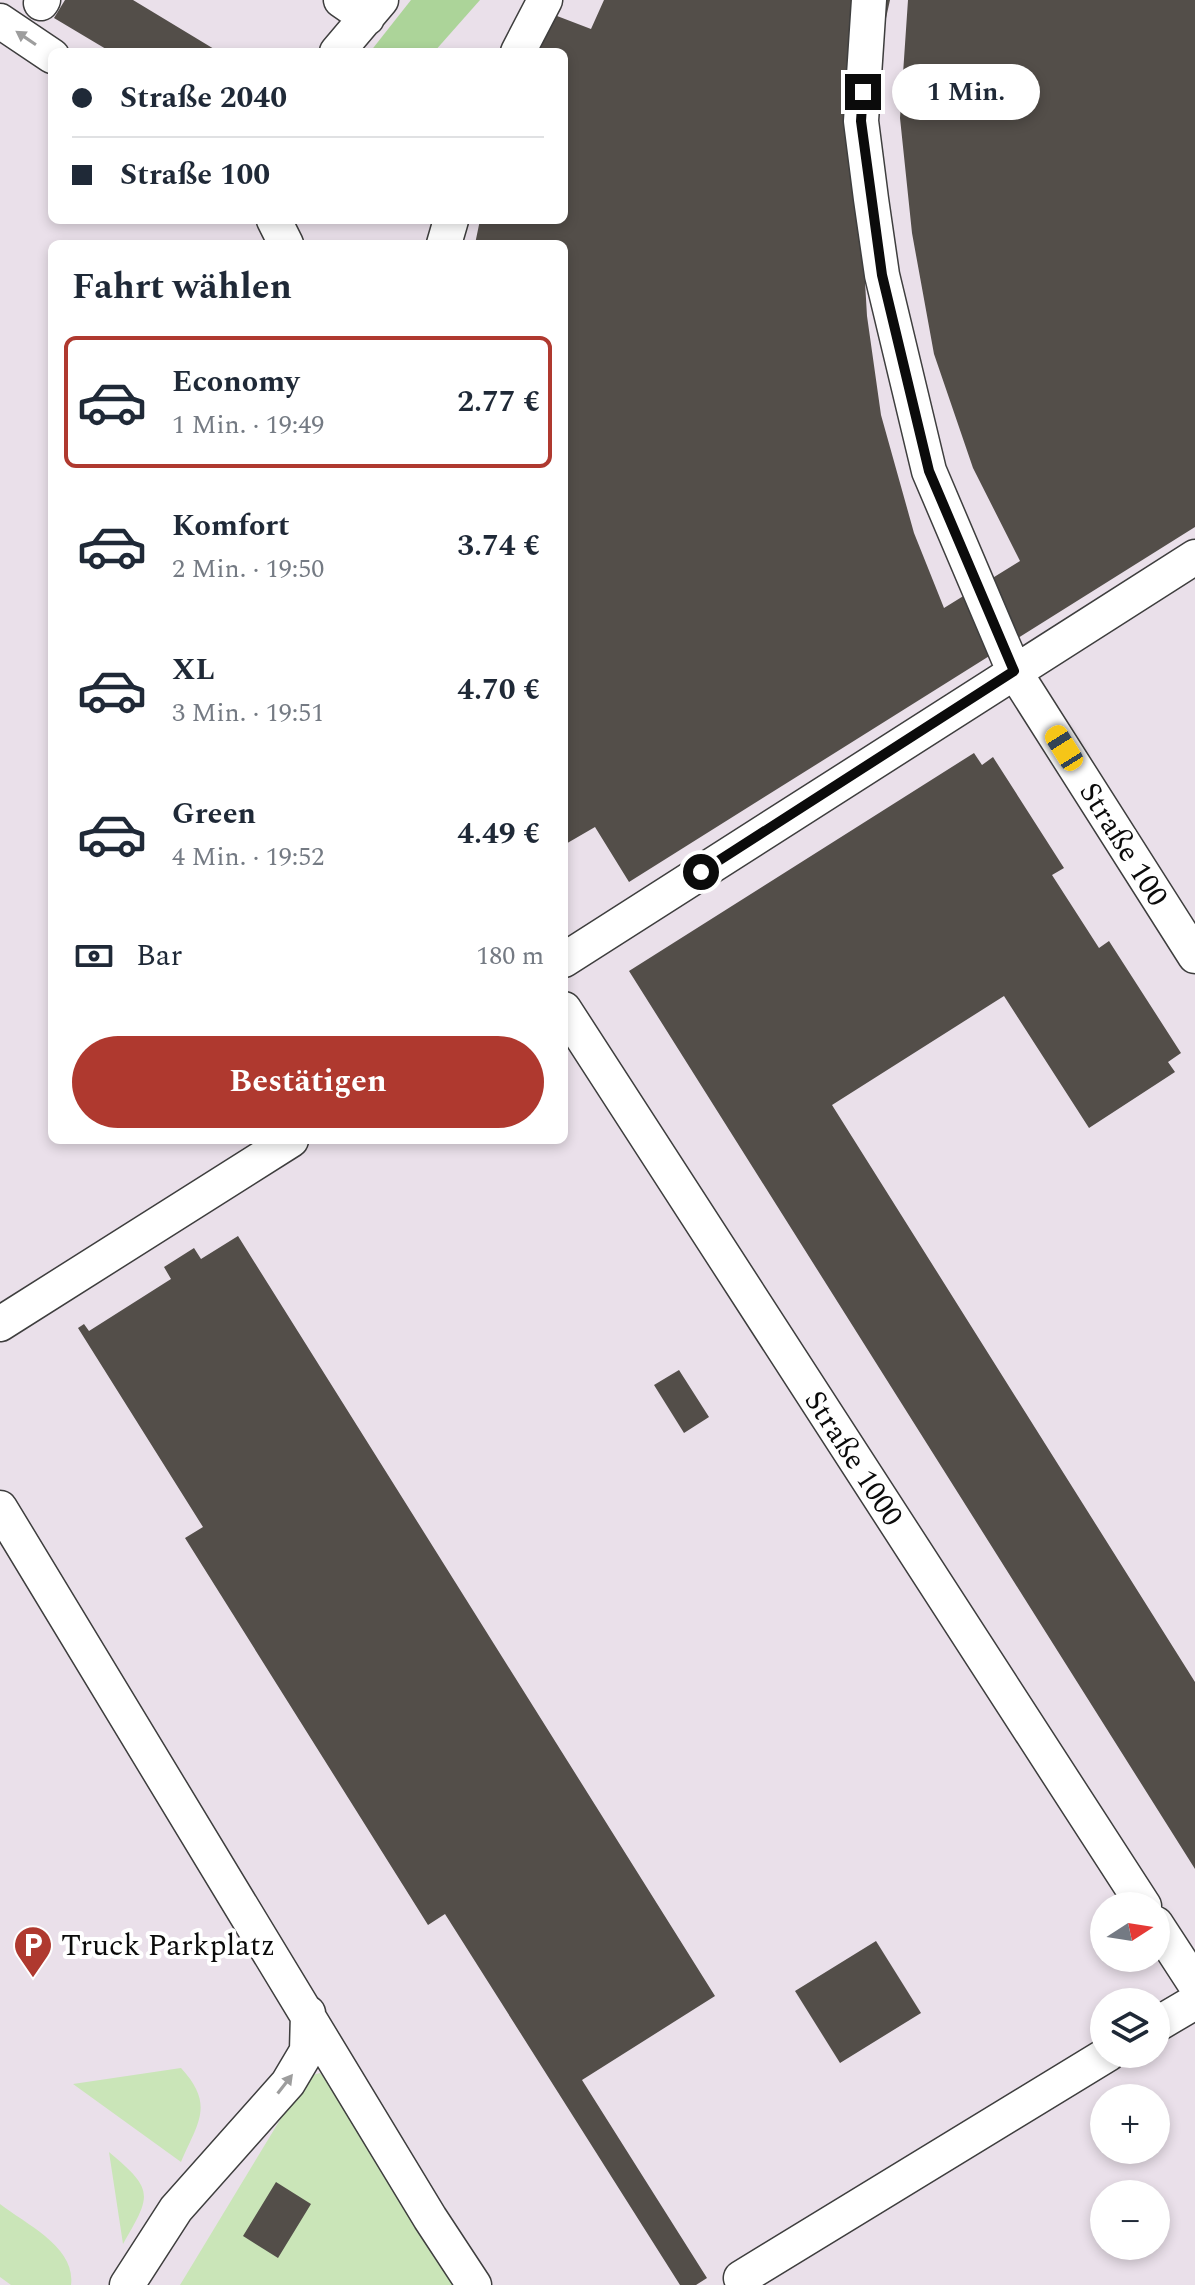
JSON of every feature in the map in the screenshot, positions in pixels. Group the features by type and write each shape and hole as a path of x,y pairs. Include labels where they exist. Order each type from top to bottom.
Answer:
{"street":[{"path":"520,48 545,0"},
{"name":"Straße 100","path":"869,0 861,121 882,275 929,471 1014,671 1195,956"},
{"path":"339,48 363,6"},
{"path":"0,21 48,53"},
{"path":"568,957 1195,557"},
{"name":"Straße 1000","path":"568,1015 1135,1892"},
{"path":"0,1324 285,1144"},
{"path":"0,1508 474,2285"},
{"path":"1170,1946 1195,1984"},
{"path":"1170,2017 1195,2002"},
{"path":"127,2285 176,2209 288,2083 307,2051 308,2013"},
{"path":"741,2278 1090,2065"}],"shaded area":[{"path":"0,0 1195,0 1195,2285 0,2285"}],"green space":[{"path":"411,0 480,0 438,48 373,48"},
{"path":"181,2068 198,2093 200,2114 181,2162 73,2084"},
{"path":"320,2073 333,2087 455,2285 180,2285 306,2077"},
{"path":"109,2152 134,2175 144,2194 139,2214 123,2244"},
{"path":"0,2204 58,2248 66,2259 71,2285 11,2285 0,2277"}],"building":[{"path":"65,0 133,0 212,48 104,48 54,18"},
{"path":"604,0 890,0 875,68 861,213 867,316 881,415 914,533 944,608 1020,561 973,468 934,354 912,233 900,118 908,0 1195,0 1195,527 629,882 595,827 568,843 568,240 476,240 479,224 568,224 568,48 532,48 544,11 591,29"},
{"path":"974,753 982,765 993,757 1064,868 1052,875 1099,948 1109,941 1181,1053 1168,1062 1175,1072 1089,1128 1004,996 832,1105 1195,1682 1195,1869 629,971"},
{"path":"238,1236 715,1996 582,2080 707,2278 696,2285 680,2285 445,1914 428,1925 185,1538 203,1527 78,1328 84,1324 89,1331 171,1279 164,1267 194,1248 201,1259"},
{"path":"679,1370 709,1417 684,1433 654,1385"},
{"path":"876,1941 921,2013 840,2063 795,1991"},
{"path":"276,2182 311,2204 278,2258 243,2236"}],"place":[{"name":"Truck Parkplatz","path":"33,1979"}],"route":[{"path":"701,872 1014,671 929,471 882,275 861,121 863,92"}]}
